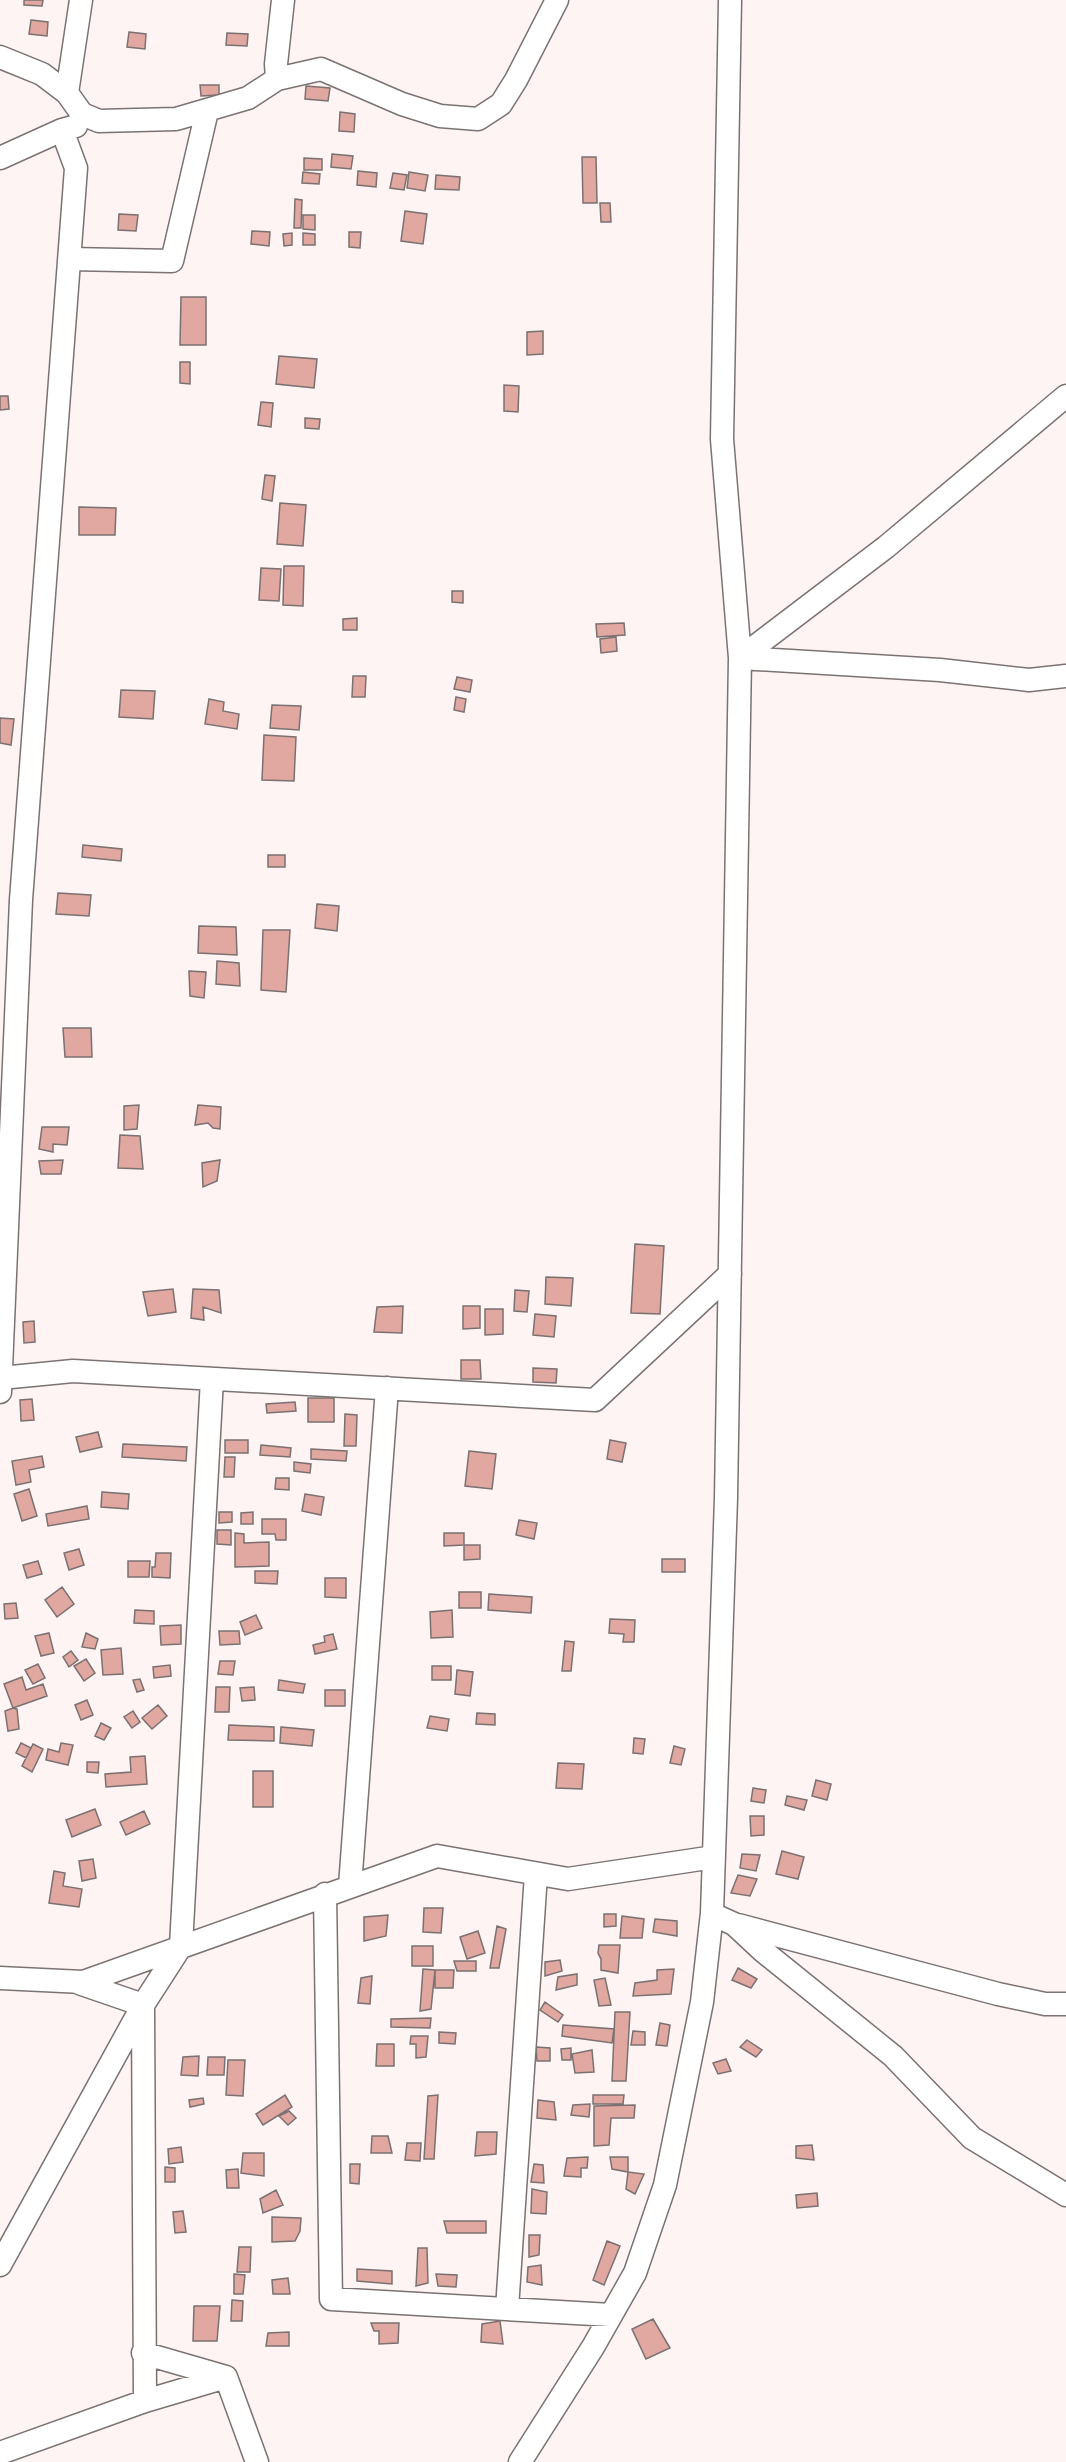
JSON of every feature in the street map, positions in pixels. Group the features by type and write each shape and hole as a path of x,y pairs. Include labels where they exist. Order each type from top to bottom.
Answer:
{"street":[{"path":"67,93 81,0"},
{"path":"277,79 276,64 283,0"},
{"path":"0,158 62,130 99,121 176,119 248,98 277,79 321,69 421,110 441,116 478,119 501,104 516,80 556,0"},
{"path":"520,2462 635,2273 665,2185 702,2002 712,1914 726,1510 740,658 722,439 730,0"},
{"path":"0,57 42,74 67,93 82,114 99,121"},
{"path":"70,258 172,261 207,111"},
{"path":"0,1392 21,900 76,168 62,130"},
{"path":"740,658 886,547 1066,396"},
{"path":"740,658 940,670 1029,680 1066,676"},
{"path":"1,1378 73,1371 595,1400 730,1274"},
{"path":"0,2265 143,2005 181,1946 212,1379"},
{"path":"350,1886 387,1389"},
{"path":"0,1978 83,1982 437,1856 568,1880 714,1857"},
{"path":"507,2309 536,1874"},
{"path":"325,1894 331,2299 611,2315"},
{"path":"712,1914 734,1924 998,1994 1045,2004 1066,2004"},
{"path":"734,1924 763,1951 893,2056 972,2138 1066,2195"},
{"path":"74,1982 143,2005"},
{"path":"143,2005 145,2401"},
{"path":"143,2353 226,2377"},
{"path":"0,2453 145,2401 226,2377"},
{"path":"226,2377 257,2462"}],"building":[{"path":"24,0 43,0 42,6 24,5"},
{"path":"31,20 48,22 47,36 29,34"},
{"path":"129,32 146,34 145,49 127,47"},
{"path":"227,33 248,34 247,46 226,45"},
{"path":"200,85 219,85 219,95 201,96"},
{"path":"306,86 330,88 328,101 305,99"},
{"path":"340,112 355,114 354,132 339,131"},
{"path":"332,154 353,156 351,169 331,167"},
{"path":"582,157 596,157 597,203 583,203"},
{"path":"304,158 322,159 322,170 304,170"},
{"path":"358,171 377,173 376,187 357,185"},
{"path":"303,172 320,174 319,184 302,183"},
{"path":"409,172 428,175 425,191 407,188"},
{"path":"393,173 407,175 404,190 390,188"},
{"path":"436,175 460,177 459,190 435,189"},
{"path":"295,199 302,200 301,228 294,228"},
{"path":"600,203 610,203 611,222 601,222"},
{"path":"405,211 427,214 423,244 401,241"},
{"path":"119,214 138,215 136,231 118,230"},
{"path":"303,215 315,215 315,230 303,229"},
{"path":"252,231 270,232 269,246 251,244"},
{"path":"349,232 361,232 360,248 349,247"},
{"path":"292,233 292,245 284,246 283,234"},
{"path":"303,233 315,234 315,245 303,245"},
{"path":"181,297 206,297 206,345 180,345"},
{"path":"543,331 543,354 527,355 527,332"},
{"path":"279,356 317,359 314,388 276,384"},
{"path":"180,362 190,362 190,384 180,383"},
{"path":"504,385 519,386 518,412 504,411"},
{"path":"0,396 8,396 9,409 0,410"},
{"path":"261,402 273,403 271,427 258,425"},
{"path":"305,418 320,419 319,429 305,428"},
{"path":"265,475 275,476 272,501 262,499"},
{"path":"280,503 306,505 303,546 277,544"},
{"path":"79,507 116,508 115,535 79,535"},
{"path":"284,566 304,566 303,606 283,605"},
{"path":"261,568 281,569 279,601 259,600"},
{"path":"452,591 463,591 463,603 452,602"},
{"path":"357,618 357,630 343,630 343,619"},
{"path":"624,623 625,635 597,637 596,624"},
{"path":"616,637 617,651 601,653 600,639"},
{"path":"353,676 366,676 365,697 352,697"},
{"path":"457,677 472,680 470,692 454,689"},
{"path":"121,690 155,691 153,719 119,717"},
{"path":"456,697 466,699 464,712 454,710"},
{"path":"209,699 224,702 223,711 239,714 237,729 205,724"},
{"path":"272,705 301,706 299,730 270,728"},
{"path":"0,718 14,719 11,745 0,743"},
{"path":"264,735 296,737 294,781 262,780"},
{"path":"83,845 122,849 121,861 82,857"},
{"path":"268,855 285,855 285,867 268,867"},
{"path":"58,893 91,895 89,916 56,914"},
{"path":"317,904 339,906 337,931 315,928"},
{"path":"199,926 236,927 237,955 198,953"},
{"path":"263,930 290,930 286,992 261,990"},
{"path":"217,961 239,963 240,986 216,984"},
{"path":"189,971 206,972 204,998 190,996"},
{"path":"63,1028 91,1028 92,1057 65,1057"},
{"path":"139,1105 137,1129 124,1130 124,1106"},
{"path":"198,1105 221,1107 220,1129 213,1128 208,1123 195,1125"},
{"path":"42,1127 69,1127 67,1145 53,1144 53,1152 39,1149"},
{"path":"120,1135 140,1136 143,1169 118,1168"},
{"path":"63,1160 61,1174 41,1174 39,1161"},
{"path":"220,1160 217,1181 203,1187 202,1163"},
{"path":"635,1244 664,1246 660,1314 631,1313"},
{"path":"546,1277 573,1278 571,1306 545,1304"},
{"path":"173,1289 176,1312 148,1316 143,1292"},
{"path":"193,1289 219,1290 221,1313 203,1307 204,1320 191,1318"},
{"path":"515,1290 529,1291 527,1312 514,1311"},
{"path":"403,1306 402,1333 374,1332 377,1307"},
{"path":"463,1306 480,1306 480,1328 463,1329"},
{"path":"485,1309 503,1309 503,1334 485,1335"},
{"path":"535,1314 556,1316 554,1337 533,1335"},
{"path":"34,1321 35,1342 24,1343 23,1322"},
{"path":"461,1360 480,1360 481,1379 461,1379"},
{"path":"533,1368 557,1369 556,1383 533,1382"},
{"path":"308,1398 334,1398 334,1422 308,1422"},
{"path":"32,1399 34,1420 21,1421 20,1400"},
{"path":"295,1402 296,1411 267,1413 266,1404"},
{"path":"345,1414 357,1415 356,1446 344,1446"},
{"path":"98,1432 102,1447 80,1452 76,1437"},
{"path":"225,1440 248,1440 248,1453 225,1453"},
{"path":"610,1440 626,1443 622,1462 607,1459"},
{"path":"123,1444 187,1447 186,1461 122,1457"},
{"path":"261,1445 291,1448 290,1457 260,1455"},
{"path":"311,1449 347,1451 346,1461 311,1459"},
{"path":"469,1451 496,1454 492,1489 465,1486"},
{"path":"42,1456 44,1467 29,1470 31,1482 16,1485 12,1461"},
{"path":"225,1457 235,1457 234,1477 224,1477"},
{"path":"294,1462 311,1464 310,1473 294,1471"},
{"path":"276,1478 289,1478 289,1490 275,1489"},
{"path":"29,1489 37,1516 22,1521 14,1494"},
{"path":"102,1492 129,1494 128,1509 101,1507"},
{"path":"305,1494 324,1497 321,1515 302,1511"},
{"path":"87,1506 89,1519 48,1526 46,1514"},
{"path":"219,1512 232,1512 232,1522 219,1523"},
{"path":"253,1512 253,1524 241,1524 241,1513"},
{"path":"262,1519 286,1519 286,1540 276,1540 275,1534 262,1534"},
{"path":"519,1520 537,1523 534,1539 516,1535"},
{"path":"217,1530 231,1530 231,1545 217,1544"},
{"path":"235,1533 244,1534 244,1543 269,1542 269,1566 235,1567"},
{"path":"444,1533 464,1533 464,1545 444,1546"},
{"path":"464,1545 480,1545 480,1559 464,1560"},
{"path":"79,1549 84,1565 69,1570 64,1553"},
{"path":"156,1553 171,1553 170,1578 152,1577"},
{"path":"662,1559 685,1559 685,1572 662,1572"},
{"path":"38,1561 42,1574 27,1578 23,1565"},
{"path":"128,1561 150,1561 149,1577 128,1577"},
{"path":"255,1571 278,1571 277,1584 255,1583"},
{"path":"325,1578 346,1578 346,1598 325,1597"},
{"path":"62,1587 74,1604 57,1617 45,1600"},
{"path":"459,1592 481,1592 481,1608 459,1608"},
{"path":"489,1594 532,1597 531,1613 488,1610"},
{"path":"16,1603 18,1618 5,1619 4,1604"},
{"path":"135,1610 154,1611 154,1624 134,1623"},
{"path":"452,1610 453,1637 431,1638 430,1612"},
{"path":"256,1615 262,1628 245,1635 240,1622"},
{"path":"610,1619 635,1620 634,1642 623,1642 624,1634 609,1633"},
{"path":"181,1625 181,1644 161,1645 160,1626"},
{"path":"219,1631 239,1631 240,1644 220,1645"},
{"path":"49,1633 54,1653 41,1656 35,1636"},
{"path":"86,1633 98,1639 95,1649 82,1647"},
{"path":"333,1634 337,1649 315,1654 313,1645 325,1642 324,1636"},
{"path":"565,1641 574,1642 571,1671 562,1671"},
{"path":"121,1648 123,1674 103,1675 101,1650"},
{"path":"71,1651 78,1660 69,1667 63,1657"},
{"path":"86,1659 95,1673 84,1681 74,1666"},
{"path":"220,1661 235,1661 233,1675 218,1674"},
{"path":"38,1664 45,1678 33,1684 25,1670"},
{"path":"170,1665 171,1676 154,1678 153,1667"},
{"path":"432,1666 451,1666 451,1680 432,1680"},
{"path":"457,1670 473,1672 470,1696 455,1694"},
{"path":"22,1677 26,1690 43,1684 47,1696 13,1708 4,1684"},
{"path":"140,1679 144,1690 137,1692 133,1680"},
{"path":"279,1680 305,1684 303,1693 278,1690"},
{"path":"216,1687 230,1687 229,1712 215,1712"},
{"path":"254,1687 255,1700 242,1701 240,1688"},
{"path":"325,1690 345,1690 345,1706 325,1706"},
{"path":"87,1700 93,1715 81,1720 75,1705"},
{"path":"158,1705 167,1716 152,1729 142,1718"},
{"path":"17,1709 19,1729 8,1731 5,1711"},
{"path":"133,1711 140,1722 132,1728 124,1717"},
{"path":"477,1713 495,1714 495,1725 476,1724"},
{"path":"430,1716 449,1719 447,1731 427,1728"},
{"path":"101,1723 111,1728 104,1740 95,1736"},
{"path":"229,1725 274,1727 274,1741 228,1740"},
{"path":"281,1727 314,1730 312,1746 280,1743"},
{"path":"634,1738 645,1739 643,1754 633,1753"},
{"path":"21,1743 31,1748 26,1758 16,1753"},
{"path":"61,1743 73,1745 68,1765 46,1760 48,1749 59,1752"},
{"path":"33,1744 43,1749 32,1772 22,1766"},
{"path":"674,1746 685,1749 681,1765 670,1763"},
{"path":"145,1756 147,1784 106,1787 105,1774 131,1772 130,1757"},
{"path":"87,1762 99,1762 98,1773 87,1772"},
{"path":"558,1763 584,1764 582,1789 556,1788"},
{"path":"253,1771 273,1771 273,1807 253,1807"},
{"path":"816,1780 831,1784 827,1800 812,1796"},
{"path":"753,1788 766,1790 764,1803 751,1801"},
{"path":"787,1796 807,1800 804,1810 785,1805"},
{"path":"95,1809 101,1825 72,1837 66,1820"},
{"path":"144,1811 150,1824 126,1835 120,1822"},
{"path":"750,1816 764,1816 764,1835 751,1836"},
{"path":"782,1851 804,1857 798,1879 776,1874"},
{"path":"742,1854 760,1855 756,1871 740,1868"},
{"path":"93,1859 96,1878 82,1881 79,1861"},
{"path":"54,1871 65,1873 63,1886 82,1889 79,1907 49,1903"},
{"path":"738,1875 757,1879 750,1896 731,1893"},
{"path":"424,1908 443,1908 441,1933 423,1932"},
{"path":"604,1914 616,1914 616,1926 604,1927"},
{"path":"388,1915 386,1936 364,1941 364,1917"},
{"path":"622,1916 644,1919 642,1938 620,1938"},
{"path":"655,1919 677,1921 677,1936 653,1932"},
{"path":"497,1926 506,1929 499,1968 490,1968"},
{"path":"478,1931 485,1953 467,1959 460,1937"},
{"path":"599,1945 620,1945 618,1973 601,1970"},
{"path":"412,1946 433,1946 433,1966 412,1966"},
{"path":"560,1960 562,1971 545,1976 545,1962"},
{"path":"454,1961 476,1961 476,1971 457,1971"},
{"path":"738,1968 757,1979 751,1988 732,1980"},
{"path":"423,1969 435,1970 431,2009 420,2011"},
{"path":"674,1969 671,1994 633,1996 635,1983 657,1980 657,1970"},
{"path":"435,1970 454,1970 453,1988 435,1988"},
{"path":"577,1974 577,1985 556,1990 558,1977"},
{"path":"372,1976 370,2004 358,2003 361,1978"},
{"path":"605,1978 611,2005 599,2006 594,1980"},
{"path":"545,2002 563,2015 558,2022 540,2010"},
{"path":"615,2012 630,2012 626,2081 612,2081"},
{"path":"431,2018 430,2028 391,2027 391,2019"},
{"path":"660,2023 670,2025 667,2046 656,2045"},
{"path":"563,2025 614,2029 612,2043 562,2036"},
{"path":"633,2031 645,2032 645,2045 631,2045"},
{"path":"439,2032 456,2033 455,2044 439,2043"},
{"path":"411,2036 428,2036 426,2057 416,2058 416,2044 410,2044"},
{"path":"747,2040 762,2050 756,2057 740,2047"},
{"path":"377,2044 394,2044 394,2066 376,2066"},
{"path":"536,2047 550,2048 550,2061 537,2061"},
{"path":"571,2048 571,2060 562,2060 561,2049"},
{"path":"592,2050 594,2072 575,2073 572,2054"},
{"path":"199,2056 198,2076 181,2075 183,2057"},
{"path":"208,2057 225,2057 224,2075 207,2075"},
{"path":"726,2059 731,2071 718,2074 713,2063"},
{"path":"228,2060 245,2060 243,2096 226,2095"},
{"path":"285,2095 292,2107 263,2125 256,2114"},
{"path":"438,2095 434,2159 424,2159 428,2096"},
{"path":"593,2095 624,2095 623,2104 593,2104"},
{"path":"203,2098 204,2104 190,2107 189,2100"},
{"path":"538,2100 554,2102 556,2120 537,2118"},
{"path":"590,2104 589,2117 571,2115 573,2105"},
{"path":"635,2105 634,2118 611,2118 609,2145 594,2146 594,2106"},
{"path":"289,2111 296,2118 288,2125 279,2116"},
{"path":"477,2132 497,2132 496,2154 475,2156"},
{"path":"372,2136 388,2136 392,2153 371,2153"},
{"path":"407,2143 421,2143 420,2161 405,2160"},
{"path":"812,2145 814,2160 796,2158 796,2146"},
{"path":"181,2147 183,2162 169,2164 168,2149"},
{"path":"243,2153 264,2153 264,2176 241,2173"},
{"path":"588,2157 587,2168 581,2168 581,2177 564,2176 567,2158"},
{"path":"610,2157 628,2157 628,2172 612,2169"},
{"path":"350,2164 360,2164 359,2184 350,2183"},
{"path":"534,2164 543,2165 544,2183 531,2182"},
{"path":"165,2167 175,2168 175,2182 165,2182"},
{"path":"238,2169 239,2188 227,2188 226,2170"},
{"path":"628,2172 644,2174 635,2194 626,2189"},
{"path":"532,2189 547,2192 546,2214 531,2213"},
{"path":"276,2190 283,2205 263,2213 260,2199"},
{"path":"817,2193 818,2206 797,2208 796,2195"},
{"path":"183,2211 186,2232 175,2233 173,2212"},
{"path":"272,2217 301,2218 300,2231 295,2241 272,2242"},
{"path":"444,2221 486,2221 486,2233 447,2233"},
{"path":"529,2235 540,2235 539,2255 529,2257"},
{"path":"607,2241 620,2246 604,2285 593,2280"},
{"path":"239,2247 251,2247 250,2272 237,2272"},
{"path":"418,2248 427,2248 428,2283 416,2286"},
{"path":"541,2265 542,2285 527,2282 528,2267"},
{"path":"357,2269 392,2271 392,2284 357,2281"},
{"path":"234,2274 245,2275 243,2294 234,2294"},
{"path":"436,2274 457,2275 456,2287 438,2286"},
{"path":"288,2278 290,2294 273,2294 272,2280"},
{"path":"232,2300 243,2301 242,2321 231,2321"},
{"path":"194,2306 220,2306 217,2341 193,2341"},
{"path":"653,2319 670,2348 646,2359 632,2329"},
{"path":"500,2321 503,2344 481,2342 482,2324"},
{"path":"371,2323 399,2323 398,2343 379,2344 379,2331 374,2331"},
{"path":"289,2332 289,2346 266,2346 268,2333"}]}
